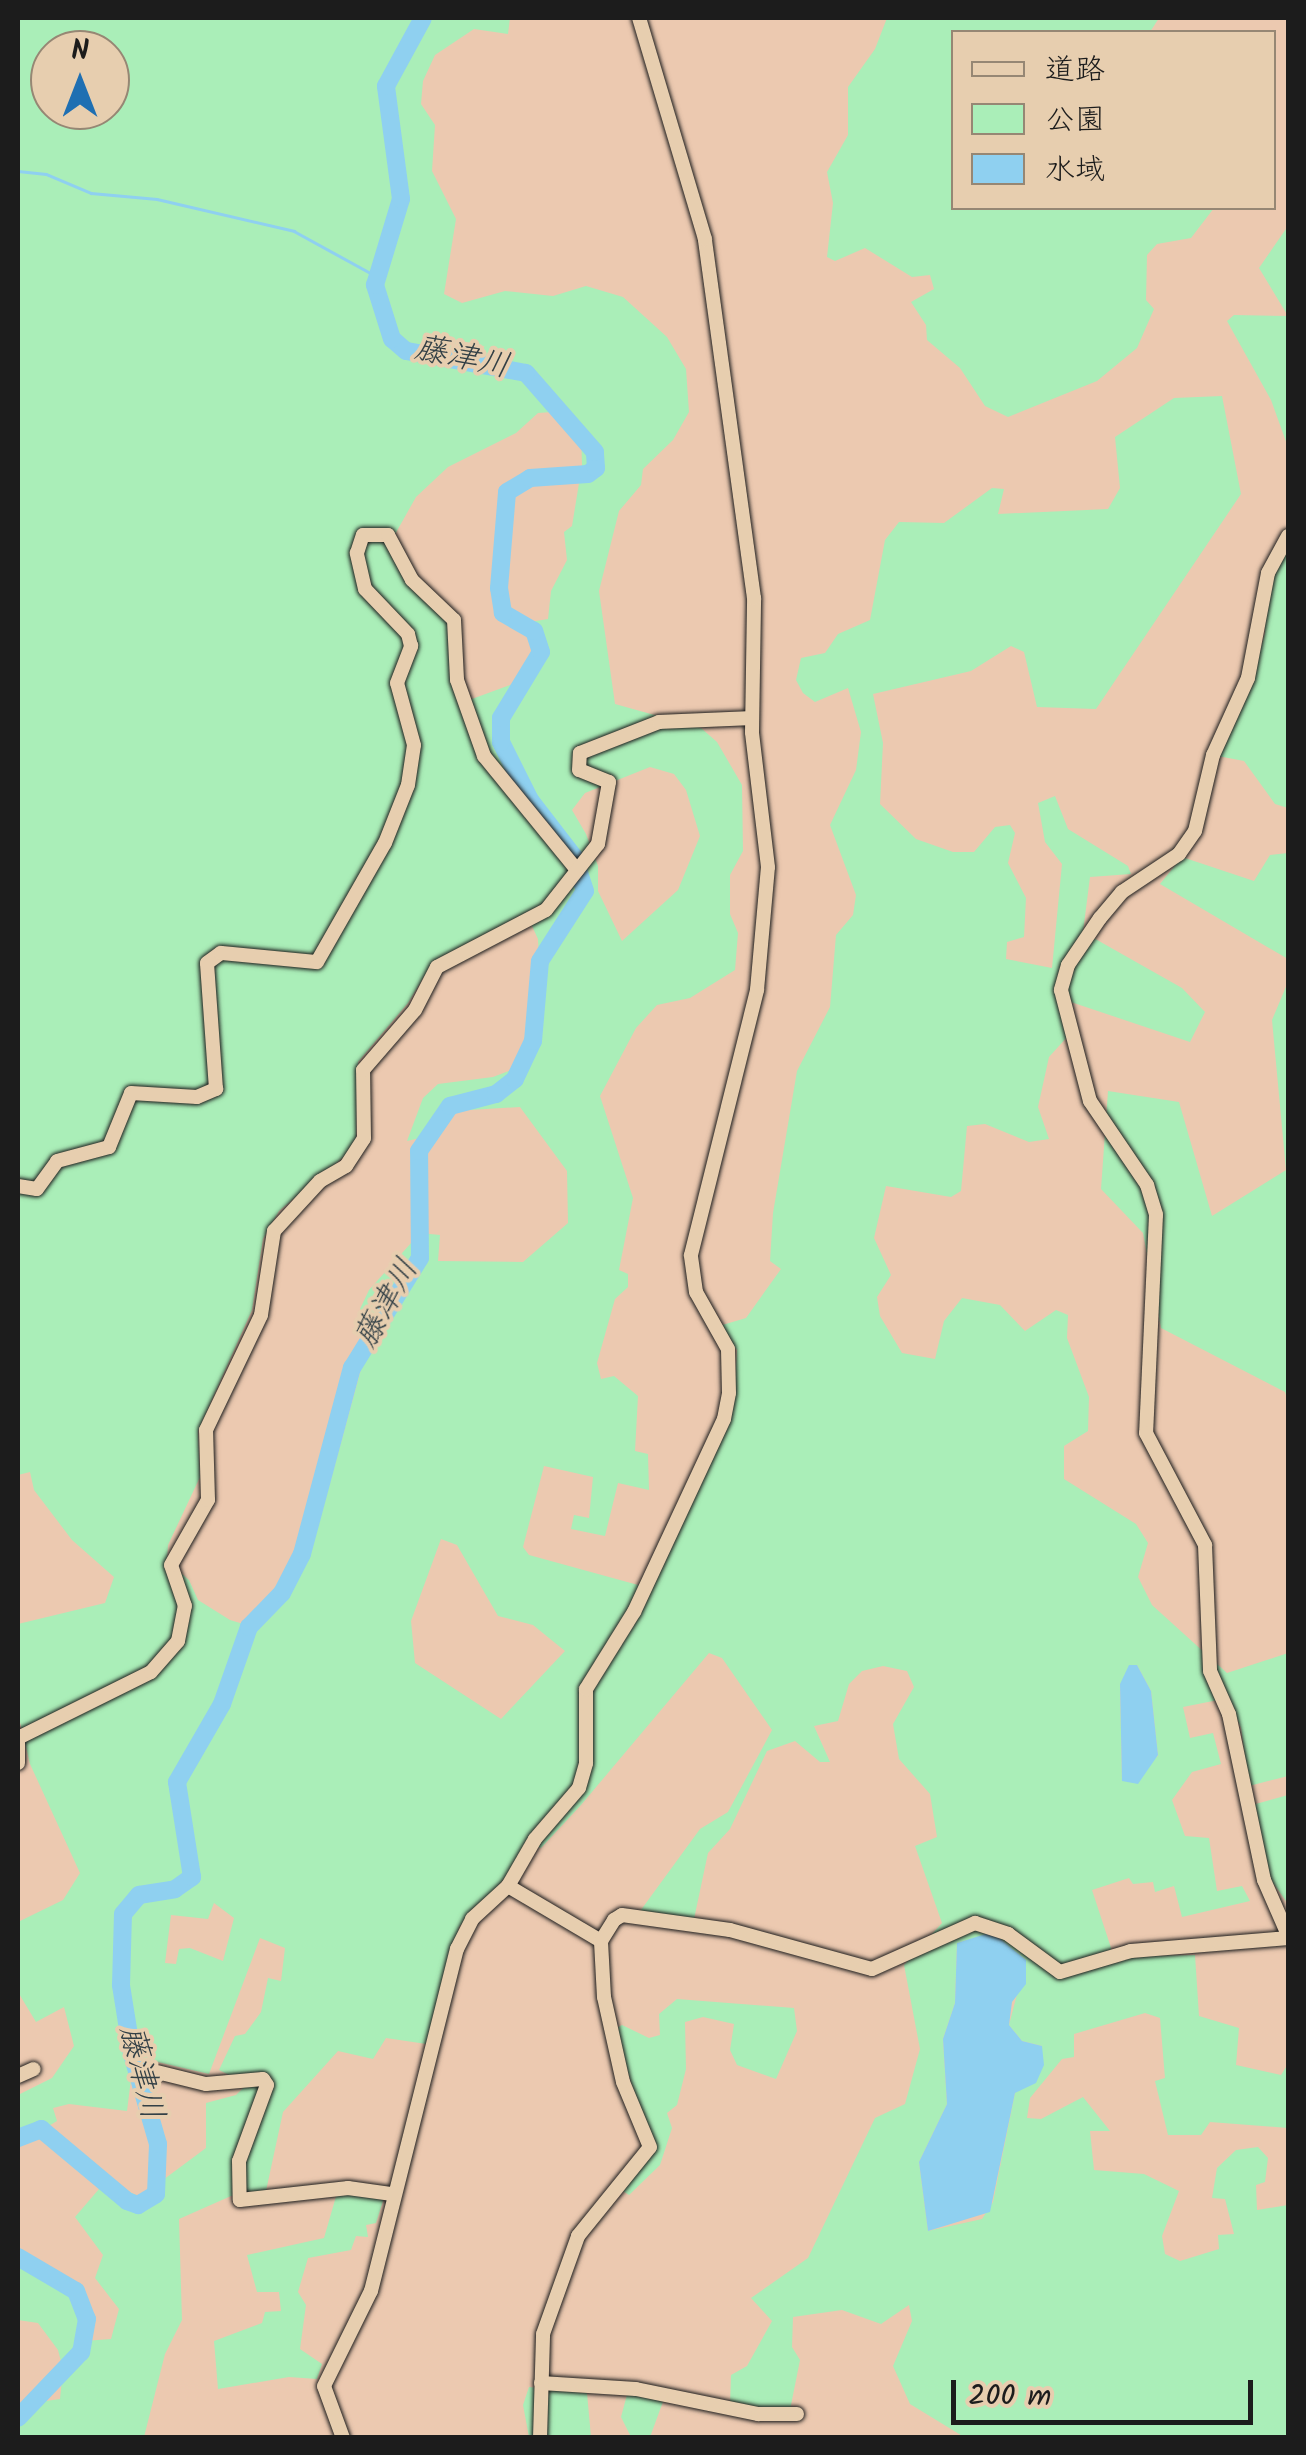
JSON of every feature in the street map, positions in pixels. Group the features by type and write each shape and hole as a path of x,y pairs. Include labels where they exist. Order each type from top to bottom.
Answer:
{"street":[{"path":"343,2438 324,2386 371,2291 391,2194 462,1936 482,1906 508,1886 534,1840 579,1788 586,1762 586,1688 634,1612 724,1419 728,1349 696,1292 692,1255 758,990 768,867 752,718 754,598 706,239 640,18"},
{"path":"18,1186 37,1189 57,1161 110,1146 131,1093 197,1096 216,1090 207,963 222,952 317,962 385,843 408,785 414,744 397,683 411,646 408,634 364,590 356,553 364,534 388,535 412,580 454,620 457,680 484,756 577,870"},
{"path":"540,2438 543,2334 584,2223 650,2147 622,2082 604,1997 601,1942 622,1915 730,1930 872,1969 975,1923 1008,1934 1069,1972 1131,1951 1288,1937 1264,1880 1229,1714 1210,1671 1205,1545 1146,1432 1156,1216 1147,1185 1090,1101 1062,990 1068,965 1100,918 1122,892 1170,862 1195,831 1213,755 1248,678 1268,573 1288,536"},
{"path":"18,1763 18,1737 152,1672 178,1640 185,1606 171,1565 208,1500 206,1430 261,1315 274,1230 320,1181 346,1166 364,1138 362,1070 415,1010 437,966 532,920 577,870 603,831 609,782 579,770 580,753 659,722 752,718"},
{"path":"508,1886 601,1942"},
{"path":"18,2076 34,2069"},
{"path":"157,2072 206,2084 263,2078 267,2085 240,2161 240,2200 348,2188 391,2194"},
{"path":"541,2383 636,2388 758,2414 797,2414"}],"green space":[{"path":"18,18 510,18 508,34 474,29 435,55 423,81 421,104 435,125 432,171 456,219 444,294 462,303 505,291 553,296 586,286 623,297 667,337 686,369 689,412 673,440 643,469 641,485 619,511 599,591 615,704 701,728 717,742 742,785 743,851 730,875 730,914 738,933 735,970 690,998 657,1005 636,1028 600,1096 633,1198 619,1270 628,1274 628,1287 615,1299 597,1363 601,1379 614,1376 638,1396 635,1451 648,1454 649,1490 618,1483 605,1536 571,1529 574,1515 589,1518 593,1477 544,1466 523,1547 529,1555 649,1588 733,1410 737,1350 719,1326 746,1318 781,1269 770,1261 773,1213 797,1071 830,1007 836,935 853,915 856,895 830,825 856,770 861,732 848,688 815,702 803,693 796,680 801,658 825,653 838,634 870,620 885,540 899,522 944,523 992,488 1004,489 998,514 1108,509 1120,488 1115,437 1174,398 1222,396 1241,494 1096,709 1037,707 1024,652 1011,646 971,671 873,694 883,743 880,804 916,839 953,852 974,852 995,827 1010,825 1015,833 1008,863 1026,898 1024,937 1007,942 1006,959 1052,968 1062,864 1045,842 1038,803 1055,796 1068,829 1128,866 1131,874 1090,877 1083,932 1182,988 1205,1012 1190,1042 1059,998 1068,1036 1049,1057 1038,1107 1049,1139 1029,1142 985,1124 967,1126 961,1191 951,1197 886,1186 874,1238 891,1275 877,1297 880,1316 902,1353 935,1359 944,1321 962,1298 1000,1305 1025,1331 1056,1310 1068,1315 1067,1338 1089,1397 1088,1431 1064,1446 1064,1479 1136,1524 1148,1543 1138,1577 1152,1605 1227,1673 1288,1653 1288,1776 1249,1786 1241,1728 1228,1698 1183,1707 1190,1738 1213,1733 1221,1764 1192,1772 1172,1800 1185,1836 1209,1838 1217,1891 1242,1886 1250,1901 1182,1917 1174,1886 1155,1892 1153,1882 1133,1884 1129,1878 1092,1890 1116,1963 1133,1956 1195,1955 1199,2016 1239,2028 1236,2065 1281,2075 1288,2064 1288,2128 1210,2122 1201,2135 1168,2135 1155,2081 1165,2078 1160,2018 1145,2013 1074,2034 1074,2057 1062,2059 1030,2098 1027,2118 1041,2119 1083,2097 1110,2131 1090,2131 1094,2170 1144,2174 1179,2191 1162,2236 1165,2254 1180,2261 1219,2249 1218,2235 1234,2234 1225,2199 1212,2198 1217,2168 1236,2150 1258,2147 1268,2158 1265,2182 1256,2185 1257,2210 1288,2205 1288,2437 964,2437 910,2404 893,2366 912,2321 909,2305 881,2324 842,2310 793,2317 792,2347 800,2360 790,2410 730,2405 731,2375 747,2366 772,2321 751,2298 808,2258 875,2118 905,2104 920,2049 904,1965 942,1923 915,1846 937,1837 930,1794 899,1759 893,1724 914,1687 907,1671 883,1666 862,1671 849,1684 838,1721 814,1726 830,1762 820,1762 795,1741 767,1751 730,1829 708,1853 694,1919 638,1914 700,1829 728,1812 772,1730 722,1658 709,1653 581,1805 541,1848 527,1843 509,1874 459,1927 433,2045 386,2038 373,2059 338,2051 283,2112 266,2191 231,2196 179,2219 182,2320 165,2354 144,2437 18,2437 18,2405 60,2399 63,2369 58,2350 38,2323 18,2320 18,2260 72,2292 82,2306 84,2341 111,2339 119,2309 95,2278 103,2255 75,2217 99,2189 111,2183 140,2197 206,2148 206,2103 236,2095 247,2084 219,2070 235,2036 245,2034 261,2012 268,1978 281,1981 285,1948 260,1938 209,2074 149,2060 132,2071 127,2111 69,2104 53,2108 57,2121 47,2127 35,2124 18,2134 18,2095 52,2078 74,2046 64,2007 36,2022 18,1992 18,1922 63,1900 80,1873 30,1764 18,1714 18,1624 105,1603 114,1577 72,1540 34,1490 30,1472 18,1475","holes":["566,411 581,433 582,465 572,526 564,532 567,560 551,591 548,619 530,622 532,661 521,681 461,703 450,620 399,570 389,545 416,497 448,467 516,433 538,413","650,767 674,774 686,790 700,836 678,890 622,941 598,891 598,866 572,810 585,793","527,915 538,939 540,984 530,1063 493,1077 438,1084 423,1098 407,1141 437,1134 453,1111 520,1107 567,1171 568,1223 523,1262 438,1261 440,1235 420,1233 369,1290 360,1309 363,1362 312,1549 286,1596 257,1628 230,1620 198,1600 189,1580 167,1561 168,1545 200,1477 198,1431 252,1310 263,1239 279,1211 347,1154 356,1139 358,1062 408,1003 433,962","441,1539 457,1545 498,1616 533,1625 565,1651 501,1719 415,1663 411,1621","1137,1665 1151,1691 1158,1756 1122,1781 1120,1684","214,1903 234,1918 223,1961 190,1948 179,1949 176,1964 165,1963 171,1915 208,1919","992,1933 1026,1960 1009,2025 1022,2041 1042,2046 1029,2083 1015,2093 993,2202 982,2219 928,2231 919,2162 947,2104 943,2039 955,2003 957,1943"]},
{"path":"887,18 1159,18 1151,30 951,30 951,210 1212,210 1191,238 1157,244 1147,255 1146,300 1154,309 1137,348 1097,381 1008,417 985,406 960,368 927,340 926,325 911,302 934,289 930,275 912,277 865,248 835,261 827,257 833,203 827,172 848,135 848,87 875,49"},
{"path":"1288,226 1288,316 1259,268"},
{"path":"1234,315 1288,316 1288,447 1271,400 1227,321"},
{"path":"1288,542 1288,808 1275,804 1244,761 1218,756 1253,676 1265,633 1264,593"},
{"path":"1288,853 1288,959 1160,884 1182,857 1254,881 1270,855"},
{"path":"1288,982 1288,1401 1285,1392 1161,1328 1143,1233 1101,1189 1108,1091 1179,1102 1212,1216 1286,1170 1272,1020"},
{"path":"1288,1795 1288,1904 1269,1877 1252,1805"},
{"path":"677,1999 794,2008 797,2031 776,2079 737,2065 730,2050 734,2024 703,2017 685,2022 686,2069 677,2105 667,2113 672,2128 660,2165 629,2195 623,2191 652,2152 615,2029 622,2025 649,2038 660,2035 659,2014"},
{"path":"337,2193 384,2198 376,2223 366,2225 368,2237 356,2236 351,2250 308,2258 298,2292 306,2305 300,2349 322,2364 317,2379 289,2377 218,2389 214,2341 262,2323 265,2312 281,2311 279,2292 257,2292 247,2255 324,2238"},
{"path":"529,2387 587,2393 591,2437 529,2437 523,2405"},
{"path":"628,2391 664,2399 650,2437 631,2437 621,2417"}],"water":[{"path":"1129,1665 1137,1665 1151,1691 1158,1755 1138,1784 1122,1781 1120,1684"},
{"path":"992,1932 1026,1960 1026,1984 1012,2002 1009,2025 1022,2041 1042,2046 1044,2065 1036,2083 1015,2093 990,2212 928,2231 919,2162 947,2104 943,2039 955,2003 957,1943"}],"waterway":[{"name":"藤津川","path":"18,2138 41,2129 127,2201 138,2205 156,2194 158,2144 132,2054 121,1985 123,1914 139,1895 175,1889 192,1877 177,1782 222,1704 249,1627 282,1593 302,1554 352,1368 420,1258 419,1151 450,1106 496,1094 515,1079 533,1041 540,961 585,891 574,857 530,800 501,742 501,718 541,652 534,631 503,613 499,588 507,492 530,478 588,474 596,468 595,452 526,373 406,351 392,339 375,285 401,199 386,86 423,18"},
{"path":"18,171 46,174 91,193 157,199 294,231 374,275"},
{"name":"藤津川","path":"18,2257 76,2291 87,2319 81,2352 18,2418"}]}
